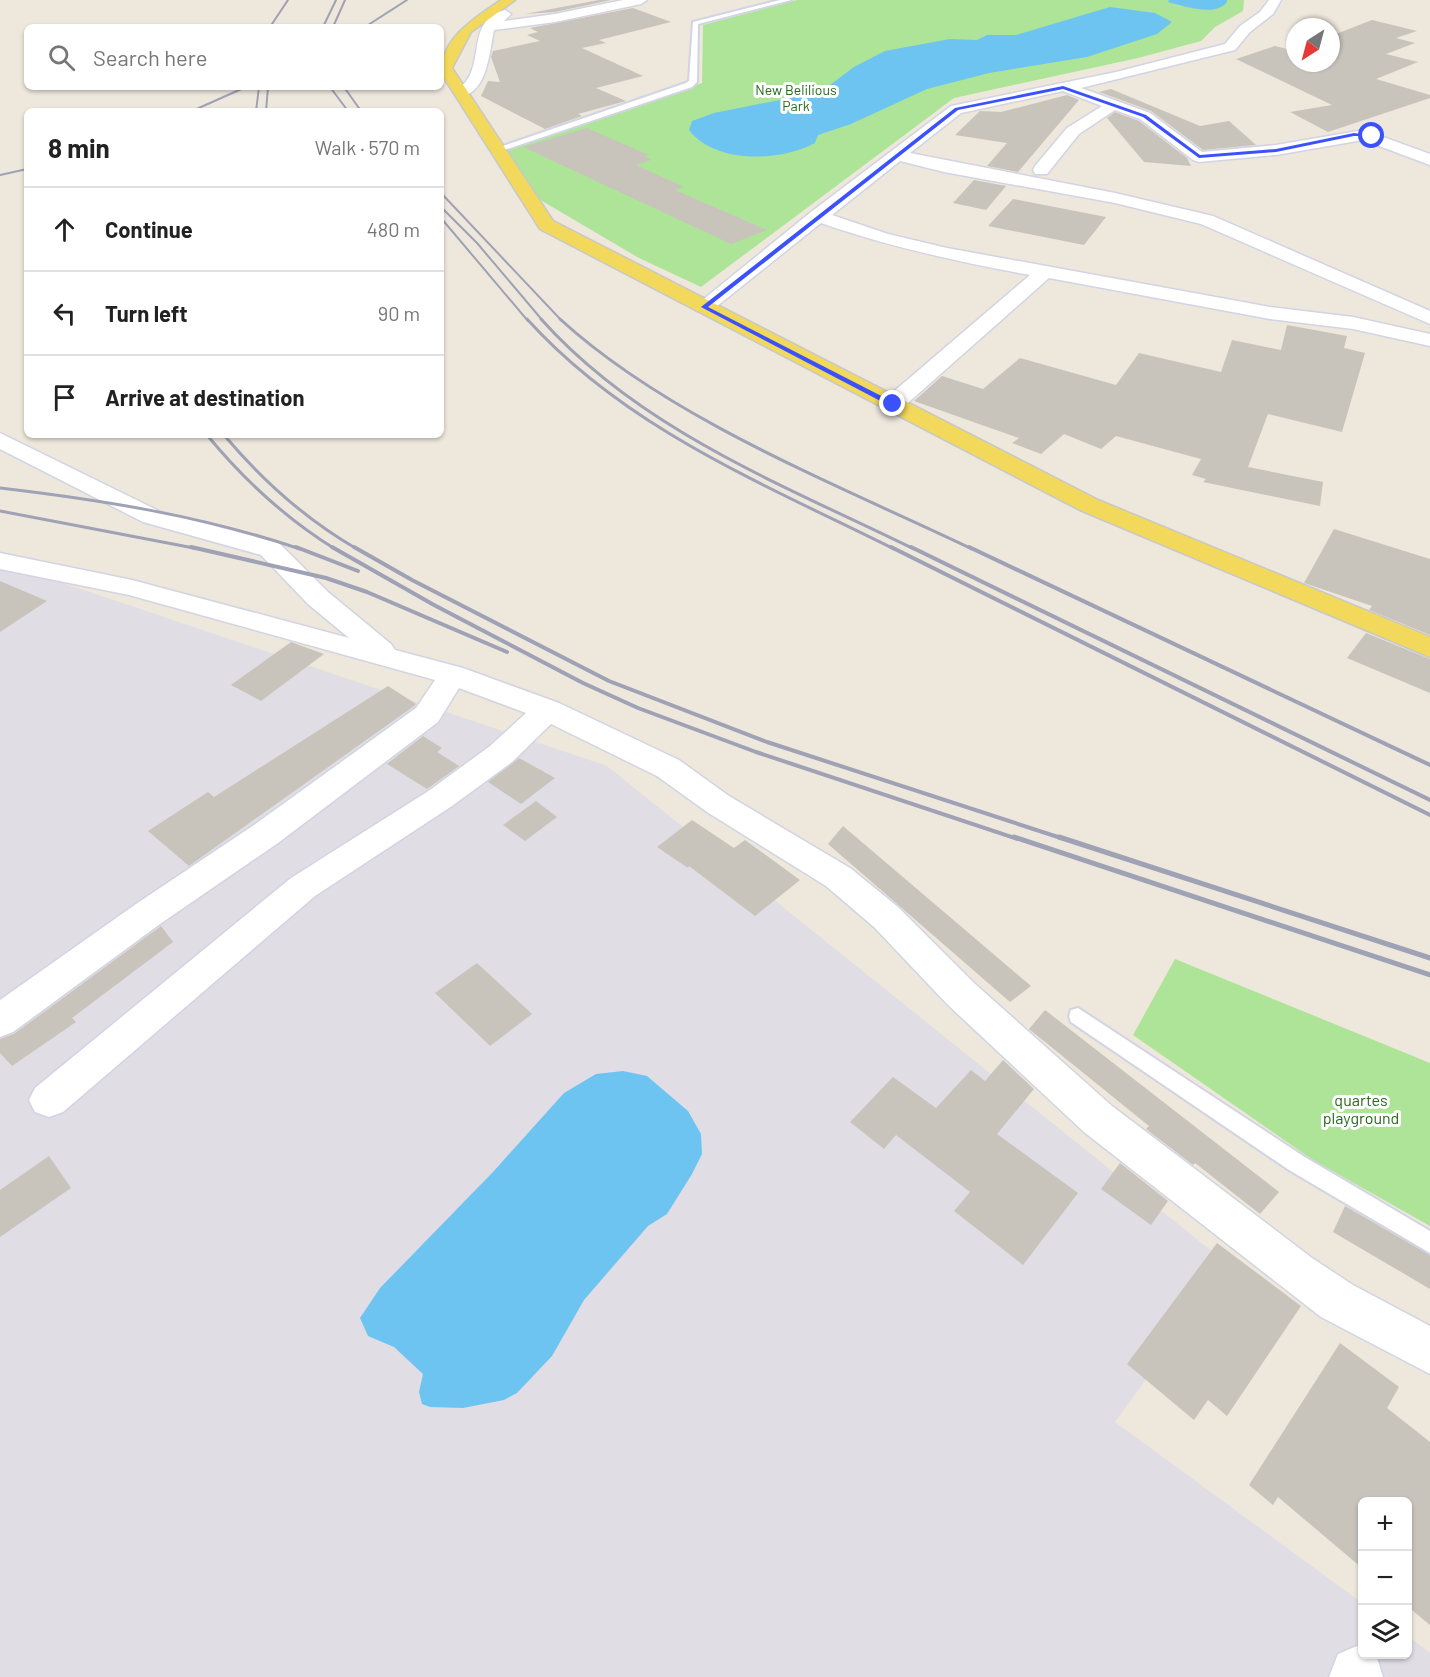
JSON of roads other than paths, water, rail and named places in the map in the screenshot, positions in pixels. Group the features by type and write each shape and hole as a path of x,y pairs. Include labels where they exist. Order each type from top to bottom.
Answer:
{"main road":[{"path":"509,0 466,30 445,68 546,225 1089,505 1430,648"}],"street":[{"path":"461,93 475,81 488,27 527,0"},
{"path":"488,27 555,18 641,0"},
{"path":"704,307 762,264 817,216 956,109 1063,87 1230,47 1238,42 1243,31 1267,15 1275,0"},
{"path":"1046,78 1063,87 1144,116 1199,157 1276,150 1364,135 1430,160"},
{"path":"1041,170 1073,131 1112,106"},
{"path":"896,155 944,167 1116,198 1207,220 1430,318"},
{"path":"817,216 882,238 947,254 1270,313 1353,323 1430,340"},
{"path":"893,404 1045,272"},
{"path":"0,440 152,517 270,549 318,598 390,657"},
{"path":"4,565 132,588 453,675 548,710 668,768 718,804 838,877 885,917 962,994 1098,1119 1321,1290 1430,1351"},
{"path":"0,1021 148,914 266,834 427,715 453,675"},
{"path":"49,1100 303,887 441,798 501,754 548,710"}],"lane":[{"path":"498,149 689,85 693,82 695,24 788,0"},
{"path":"1078,1016 1296,1163 1430,1243"}],"water":[{"path":"1169,0 1227,0 1227,2 1222,7 1206,10 1181,6 1168,2"},
{"path":"1110,7 1155,13 1172,22 1157,34 1087,57 989,73 927,89 851,124 818,135 815,143 784,154 749,156 731,154 700,141 689,130 692,121 714,113 795,97 830,85 854,67 885,51 950,39 977,40 987,35 1016,35"},
{"path":"623,1071 647,1076 688,1111 701,1134 702,1154 692,1174 667,1214 648,1226 584,1300 552,1356 517,1393 504,1400 463,1408 430,1407 422,1404 419,1392 423,1374 394,1347 368,1336 360,1318 380,1288 493,1172 564,1093 596,1074"}],"railway":[{"path":"272,24 288,0"},
{"path":"324,24 336,0"},
{"path":"334,24 345,0"},
{"path":"370,24 407,0"},
{"path":"199,108 239,90"},
{"path":"256,108 259,90"},
{"path":"266,108 268,90"},
{"path":"332,90 346,108"},
{"path":"346,90 359,108"},
{"path":"0,175 24,170"},
{"path":"444,196 560,319"},
{"path":"444,210 477,243 543,321"},
{"path":"444,222 528,321"},
{"path":"527,319 566,358 652,423 747,477 894,549"},
{"path":"560,319 604,355 703,419 757,448 972,549"},
{"path":"543,321 580,358 623,393 668,424 765,477 914,549"},
{"path":"210,438 266,497 332,547"},
{"path":"227,438 285,498 320,525 357,549"},
{"path":"0,488 76,498 189,518 300,549"},
{"path":"0,511 199,549"},
{"path":"191,547 326,578 367,592 507,652"},
{"path":"296,547 358,571"},
{"path":"332,547 434,605 583,683 638,708 756,752 1018,839"},
{"path":"354,547 412,580 609,681 767,742 1064,839"},
{"path":"891,547 1430,815"},
{"path":"911,547 1430,800"},
{"path":"969,547 1430,765"},
{"path":"1014,837 1430,975"},
{"path":"1059,837 1430,958"}],"park label":[{"name":"New Belilious Park","path":"796,98"},
{"name":"quartes playground","path":"1361,1109"}]}
